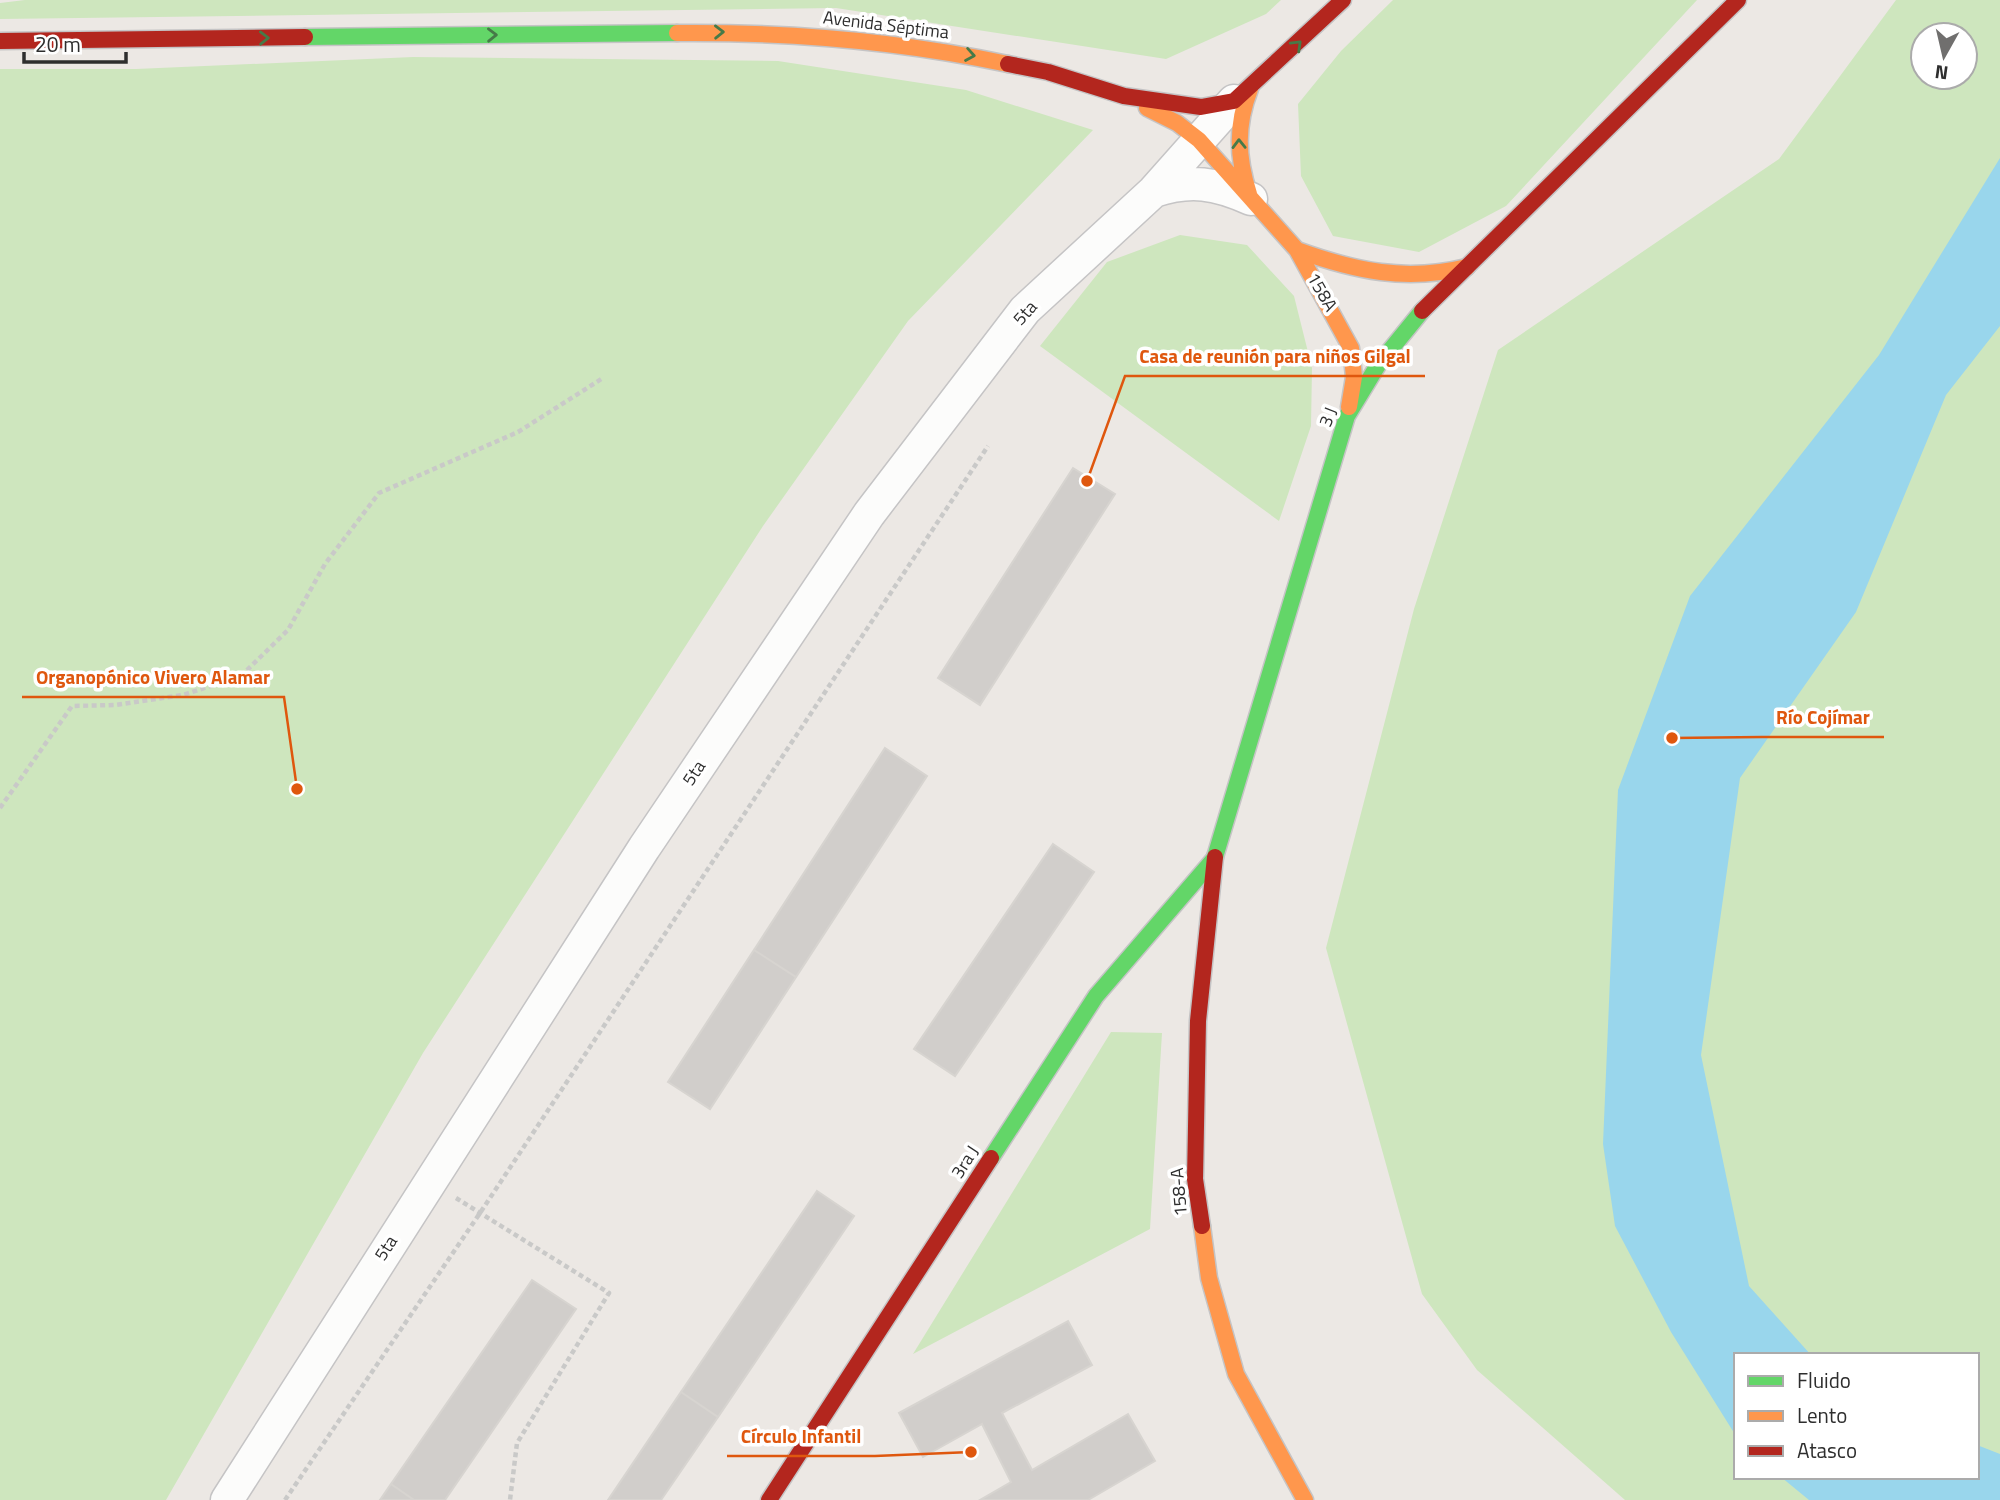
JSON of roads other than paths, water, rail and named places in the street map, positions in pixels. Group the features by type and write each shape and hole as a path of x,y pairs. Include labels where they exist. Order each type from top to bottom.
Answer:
{"street":[{"path":"1242,95 1343,0"},
{"name":"3 J","path":"1214,859 1347,416 1378,365 1420,313 1738,0"},
{"name":"Avenida Séptima","path":"0,41 749,32 937,49 1048,72 1124,96 1201,107 1242,95"},
{"name":"5ta","path":"227,1500 644,848 869,514 1026,310 1154,191 1242,95"},
{"name":"158A","path":"1242,95 1238,125 1239,160 1251,199"},
{"path":"1124,96 1177,122 1199,140 1251,199"},
{"name":"158A","path":"1154,191 1175,184 1198,182 1222,186 1251,199 1297,250 1352,348 1354,377 1347,416"},
{"name":"158A","path":"1297,250 1375,274 1412,278 1438,276 1469,267"},
{"name":"3ra J","path":"769,1500 1096,996 1214,859"},
{"name":"158-A","path":"1214,859 1198,1021 1195,1179 1209,1278 1236,1374 1306,1500"}],"water":[{"path":"2000,158 2000,326 1946,395 1856,612 1740,778 1701,1055 1749,1286 1809,1353 1734,1353 1734,1433 1671,1332 1615,1226 1603,1144 1618,790 1690,596 1879,355"},
{"path":"1979,1446 2000,1454 2000,1500 1809,1500 1783,1479 1979,1479"}],"place":[{"name":"Casa de reunión para niños Gilgal","path":"1087,481"},
{"name":"Río Cojímar","path":"1672,738"},
{"name":"Organopónico Vivero Alamar","path":"297,789"},
{"name":"Círculo Infantil","path":"971,1452"}]}
